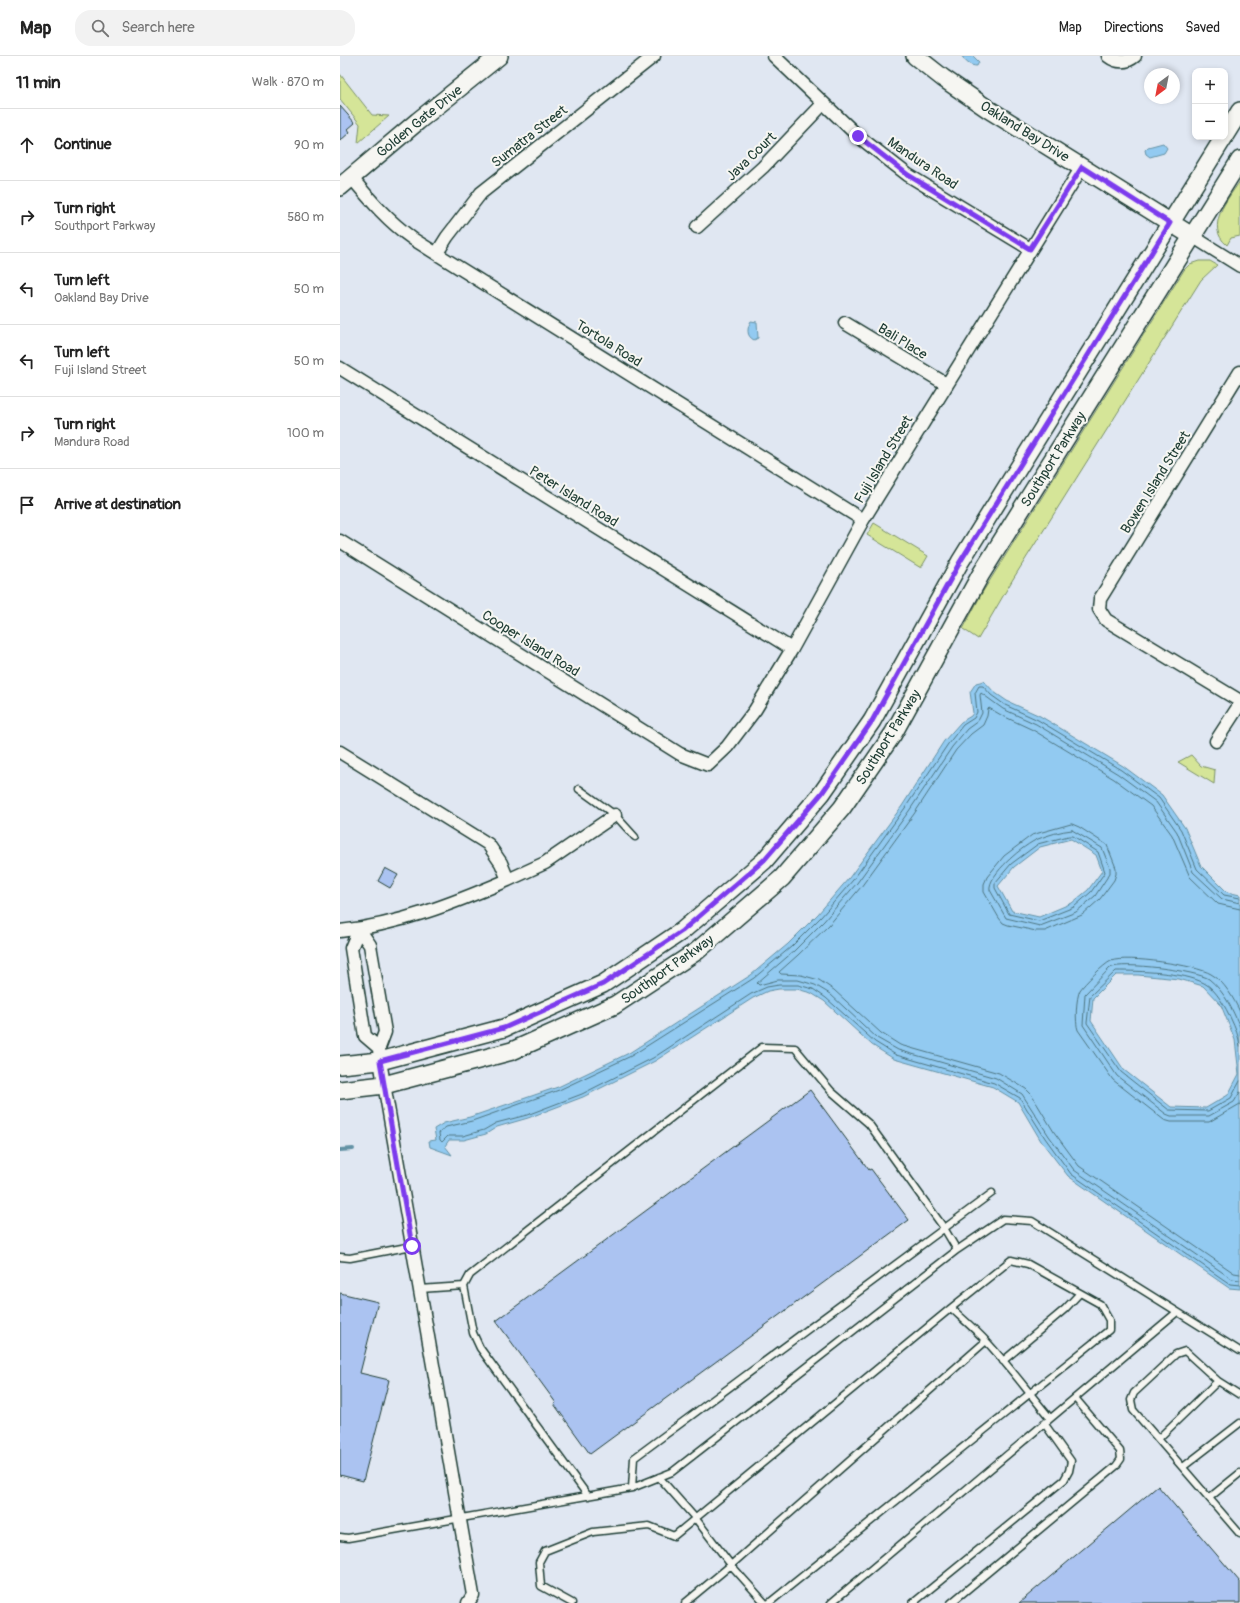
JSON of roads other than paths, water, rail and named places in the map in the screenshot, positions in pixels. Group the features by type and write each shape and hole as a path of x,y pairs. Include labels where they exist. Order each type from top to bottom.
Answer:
{"main road":[{"name":"Golden Gate Drive","path":"346,182 418,121 499,56"},
{"name":"Oakland Bay Drive","path":"915,56 943,78 988,109 1192,236"},
{"name":"Southport Parkway","path":"1228,130 1240,111"},
{"name":"Southport Parkway","path":"340,1065 504,1028 603,984 682,931 764,860 822,793 872,721 960,562 1222,140"},
{"name":"Southport Parkway","path":"340,1090 384,1085 512,1051 615,1006 697,951 782,878 842,808 893,734 981,574 1240,160"}],"street":[{"name":"Sumatra Street","path":"437,253 447,237 481,193 654,56"},
{"name":"Mandura Road","path":"774,56 858,136 908,175 1030,249"},
{"path":"1108,56 1119,61 1131,59"},
{"name":"Java Court","path":"697,226 763,167 823,104"},
{"name":"Fuji Island Street","path":"708,765 727,747 755,710 792,650 863,520 1082,167"},
{"name":"Tortola Road","path":"346,182 398,228 863,520"},
{"name":"Oakland Bay Drive","path":"1192,236 1240,266"},
{"name":"Bali Place","path":"845,323 946,384"},
{"name":"Peter Island Road","path":"340,368 792,650"},
{"name":"Bowen Island Street","path":"1240,372 1235,390 1100,599 1099,609 1106,620 1240,703"},
{"name":"Cooper Island Road","path":"340,541 680,754 708,765"},
{"path":"1216,741 1240,703"},
{"path":"340,752 488,844 501,863 508,880"},
{"path":"340,931 359,929 406,918 443,906 508,880 545,863 615,815"},
{"path":"359,929 351,948 365,1036 379,1055"},
{"path":"359,929 370,945 385,1032 379,1055 473,1595 470,1602"}],"lane":[{"path":"579,790 615,815 623,822 635,837"},
{"path":"588,1496 480,1348 473,1333 464,1286 470,1275 762,1047 795,1048 831,1091 869,1124 944,1228 957,1250"},
{"path":"632,1488 634,1458 992,1193"},
{"path":"340,1537 348,1538 632,1488 672,1472 957,1250 1003,1219 1032,1221 1240,1351"},
{"path":"340,1257 350,1258 412,1246"},
{"path":"572,1603 541,1586 539,1562 545,1551 593,1532 649,1526 674,1536 1011,1260 1028,1264 1100,1304 1109,1320 1109,1330 769,1603"},
{"path":"420,1289 464,1286"},
{"path":"1003,1361 1065,1309 1080,1293"},
{"path":"951,1308 986,1341 1050,1418"},
{"path":"831,1603 1177,1312"},
{"path":"685,1603 731,1565 986,1341"},
{"path":"1239,1530 1133,1410 1131,1400 1134,1393 1176,1354 1185,1351 1218,1381 1240,1394"},
{"path":"1159,1438 1218,1381"},
{"path":"951,1603 1116,1466 1121,1459 1120,1452 1075,1398"},
{"path":"913,1603 1064,1480 1069,1471 1071,1461 1044,1423"},
{"path":"1183,1467 1240,1423"},
{"path":"1210,1498 1240,1473"},
{"path":"659,1477 696,1519 731,1565 765,1603"}],"water":[{"path":"962,56 973,56 979,62 977,66 968,63"},
{"path":"1163,143 1167,148 1164,153 1150,157 1146,154 1145,150 1148,147"},
{"path":"751,321 757,322 758,338 754,340 748,334"},
{"path":"984,681 994,692 1007,701 1040,716 1123,766 1162,795 1185,828 1201,866 1227,892 1240,895 1240,1289 1229,1288 1068,1176 1041,1141 1018,1102 993,1087 894,1059 872,1045 824,1001 811,993 797,989 779,989 768,991 753,998 655,1061 583,1097 528,1118 497,1127 486,1134 464,1140 449,1140 445,1146 452,1155 430,1147 429,1141 436,1140 434,1129 444,1123 470,1117 558,1087 629,1053 751,975 788,944 818,914 849,878 902,806 944,741 961,722 971,716 973,713 970,692 976,683","holes":["1071,839 1096,855 1102,871 1088,890 1072,903 1039,917 1012,911 998,886 1014,867 1040,847","1116,975 1138,975 1179,979 1203,986 1221,1005 1235,1040 1239,1074 1228,1095 1206,1108 1171,1107 1124,1070 1091,1021 1093,998"]}],"waterway":[{"path":"340,1150 353,1149"}]}
